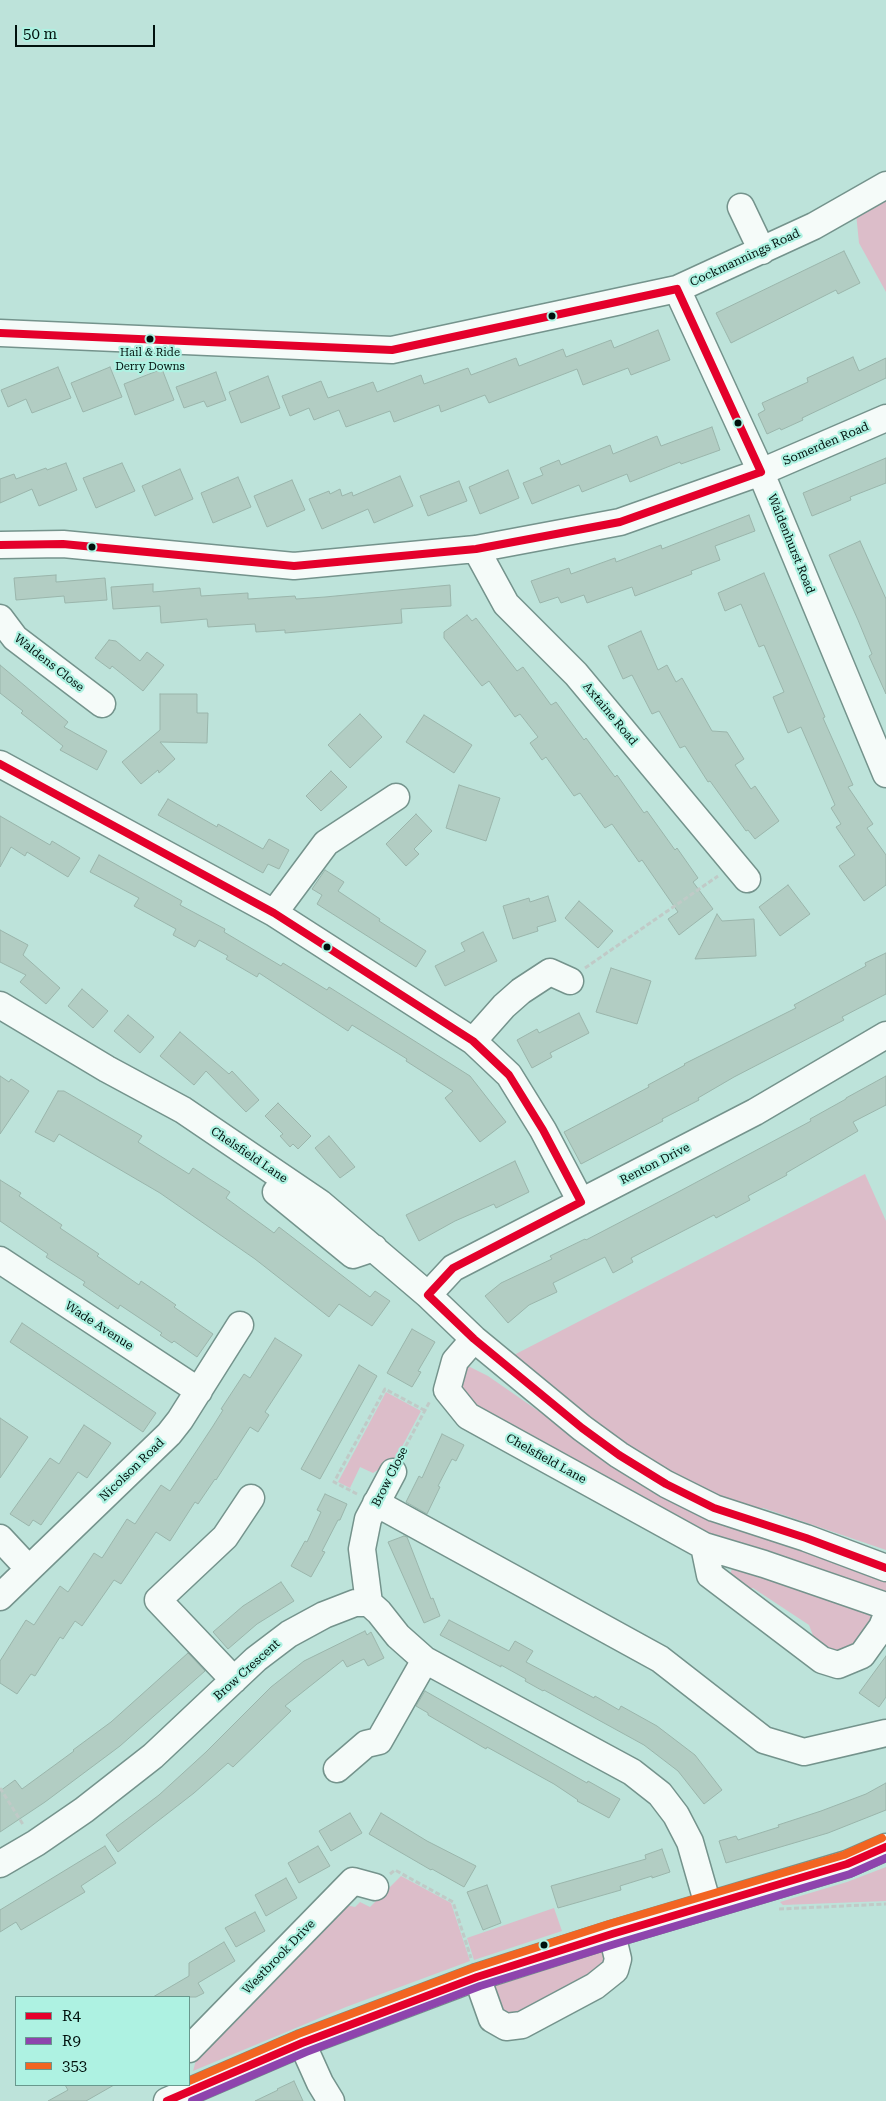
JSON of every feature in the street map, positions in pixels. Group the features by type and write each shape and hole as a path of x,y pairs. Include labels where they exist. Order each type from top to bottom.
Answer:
{"street":[{"name":"Cockmannings Road","path":"0,333 392,350 677,290 762,252 814,226 886,185"},
{"path":"741,207 762,252"},
{"name":"Waldenhurst Road","path":"677,290 761,472 886,774"},
{"name":"Somerden Road","path":"0,545 63,544 294,566 476,549 620,522 761,472 886,418"},
{"name":"Axtaine Road","path":"476,549 506,604 576,674 741,872"},
{"name":"Waldens Close","path":"0,618 15,638 102,704"},
{"path":"0,764 274,913 473,1041 509,1075 543,1130 581,1202"},
{"path":"274,913 326,843 396,797"},
{"path":"473,1041 504,1006 521,991 555,970"},
{"name":"Chelsfield Lane","path":"0,1005 107,1069 183,1110 320,1203 428,1295 474,1339 619,1456 666,1484 714,1508 806,1538 886,1568"},
{"name":"Renton Drive","path":"428,1295 453,1268 755,1112 886,1035"},
{"name":"Wade Avenue","path":"0,1260 198,1391"},
{"name":"Nicolson Road","path":"0,1597 169,1434 240,1324"},
{"name":"Chelsfield Lane","path":"474,1339 455,1361 448,1390 468,1416 704,1546 764,1564 886,1606"},
{"name":"Brow Close","path":"369,1603 362,1549 368,1519 392,1472"},
{"path":"234,1680 158,1600 225,1537 251,1498"},
{"path":"376,1503 660,1659 764,1740 804,1752 886,1734"},
{"path":"0,1538 28,1568"},
{"path":"704,1546 710,1575 822,1660 838,1665 862,1655 886,1618"},
{"name":"Brow Crescent","path":"0,1864 36,1843 84,1810 153,1756 256,1659 289,1634 324,1615 355,1603 369,1603"},
{"path":"369,1603 398,1636 425,1660 632,1772 660,1794 676,1815 690,1842 708,1905"},
{"path":"337,1769 366,1744 379,1741 425,1660"},
{"path":"167,2101 189,2088 477,1977 612,1934 847,1864 886,1847"},
{"name":"Westbrook Drive","path":"190,2048 354,1881 375,1887"},
{"path":"477,1977 492,2019 506,2027 522,2025 595,1986 615,1970 618,1959 612,1934"},
{"path":"302,2043 320,2083 331,2101"}],"path":[{"path":"555,970 583,969 741,872"},
{"path":"376,1503 334,1482 385,1389 424,1410"},
{"name":"Brow Close","path":"392,1472 434,1394"},
{"path":"0,1788 36,1843"},
{"path":"375,1887 395,1870 453,1902 477,1977"},
{"path":"758,1890 777,1909 886,1904"}],"shaded area":[{"path":"886,196 886,292 859,243 856,213"},
{"path":"865,1174 886,1221 886,1550 763,1508 745,1509 650,1461 620,1441 510,1357"},
{"path":"464,1364 488,1376 668,1501 886,1579 886,1600 707,1537 467,1409 455,1387"},
{"path":"386,1392 421,1411 396,1458 373,1473 360,1467 350,1488 338,1482"},
{"path":"733,1565 876,1613 868,1638 840,1652 829,1648 814,1638 809,1625 753,1588 740,1590 728,1582"},
{"path":"886,1867 886,1901 783,1905 780,1902 847,1882"},
{"path":"401,1876 451,1903 470,1961 346,2007 193,2071 199,2049 341,1904 355,1907 360,1902 370,1907"},
{"path":"554,1908 562,1931 474,1960 467,1938"},
{"path":"599,1948 607,1951 612,1963 507,2019 491,1994 495,1985"}],"building":[{"path":"844,251 860,283 838,294 836,290 731,343 716,313"},
{"path":"658,330 670,360 631,375 628,368 583,385 577,369 489,403 485,395 441,412 439,405 394,422 390,411 346,427 339,410 314,420 309,408 290,416 282,396 321,381 328,398 373,382 377,392 421,375 424,384 468,368 471,375 516,358 519,366 563,349 566,357 611,340 614,348"},
{"path":"853,357 859,371 886,358 886,378 802,418 803,420 767,434 758,414 765,410 762,403 808,382 807,378"},
{"path":"58,367 71,398 32,413 26,399 8,407 1,390"},
{"path":"110,367 122,397 83,412 71,383"},
{"path":"162,369 174,400 135,415 124,384"},
{"path":"216,372 226,400 207,407 204,401 184,408 176,387"},
{"path":"268,376 280,408 241,423 229,392"},
{"path":"712,427 720,450 681,464 680,462 630,482 627,474 582,492 579,485 532,504 523,483 543,475 540,468 559,460 561,465 610,445 613,454 657,436 661,446"},
{"path":"886,458 886,483 850,497 851,500 812,516 803,493"},
{"path":"66,463 77,490 39,506 32,489 0,503 0,479 14,474 16,479"},
{"path":"122,463 135,491 96,508 83,478"},
{"path":"180,469 193,499 155,516 142,486"},
{"path":"508,470 519,498 480,514 469,487"},
{"path":"400,476 413,506 374,523 368,509 322,529 309,499 329,491 330,494 340,489 342,496 352,492 353,496"},
{"path":"238,477 251,507 213,523 201,493"},
{"path":"292,480 305,510 267,527 254,496"},
{"path":"459,481 467,501 428,516 420,496"},
{"path":"749,515 755,531 715,546 720,560 691,571 692,574 635,596 632,587 587,603 584,595 561,603 558,597 540,603 531,581 569,568 571,574 615,558 616,562 661,545 662,549"},
{"path":"860,541 886,599 886,694 869,656 872,654 829,555"},
{"path":"764,573 825,717 823,718 853,785 848,787 873,824 867,828 886,855 886,885 864,901 839,866 855,855 836,827 841,824 831,808 835,805 801,727 788,733 773,697 784,692 764,645 759,647 741,604 725,611 718,593"},
{"path":"56,575 56,582 105,578 107,600 65,603 64,596 16,600 14,578"},
{"path":"153,584 153,592 200,588 201,596 248,593 248,599 295,596 296,599 325,597 450,585 451,606 401,609 402,623 285,633 285,630 256,632 255,624 208,627 207,619 161,623 160,606 113,609 111,587"},
{"path":"467,615 472,621 476,618 517,671 523,667 551,705 556,702 584,740 586,738 615,777 617,775 644,813 647,811 675,850 677,848 698,878 693,882 713,909 679,935 668,919 678,912 642,860 639,862 612,824 605,828 580,793 574,796 546,757 542,760 530,743 538,737 520,714 515,717 489,681 482,686 444,638 444,632"},
{"path":"641,631 658,670 667,665 676,682 682,678 712,731 727,732 744,759 735,765 751,789 755,786 779,821 755,839 748,830 746,831 710,781 708,782 685,746 680,748 659,711 652,714 632,675 623,679 608,646"},
{"path":"109,640 116,641 140,661 147,652 164,665 143,691 112,666 110,669 95,658"},
{"path":"0,665 68,722 64,727 107,751 97,770 60,750 63,746 21,713 23,711 0,693"},
{"path":"160,694 197,694 197,713 208,713 207,743 160,742 175,759 159,773 158,770 141,784 122,762 160,730"},
{"path":"360,714 382,737 350,768 328,745"},
{"path":"424,715 472,745 454,773 406,742"},
{"path":"331,771 347,787 321,811 306,796"},
{"path":"459,785 500,798 486,841 446,828"},
{"path":"168,799 217,827 218,824 263,849 269,839 289,850 279,869 268,864 263,873 158,815"},
{"path":"416,814 432,831 414,849 419,854 406,866 386,844"},
{"path":"0,816 50,845 52,841 80,858 68,877 27,852 25,856 11,847 0,867"},
{"path":"99,855 182,901 180,905 225,929 224,932 281,966 283,963 327,990 329,987 470,1076 506,1122 480,1142 445,1098 453,1091 406,1061 407,1059 352,1025 348,1031 259,973 257,977 226,959 228,956 199,940 195,947 173,935 176,929 134,906 139,898 90,872"},
{"path":"325,870 344,882 338,891 380,919 379,921 426,951 416,967 317,904 322,895 312,889"},
{"path":"788,885 810,914 780,936 759,907"},
{"path":"548,896 556,921 537,927 538,931 513,939 503,906 529,898 530,902"},
{"path":"579,901 613,931 598,948 565,918"},
{"path":"717,914 722,921 754,919 756,956 695,959"},
{"path":"0,930 28,945 23,955 60,988 46,1004 20,982 26,975 0,962"},
{"path":"483,932 497,961 445,986 435,966 465,951 461,943"},
{"path":"886,953 886,994 842,1017 844,1020 734,1077 698,1098 699,1100 662,1119 663,1121 581,1164 564,1132 649,1087 648,1085 684,1064 796,1008 794,1005 866,966 865,963"},
{"path":"611,968 651,981 637,1024 596,1012"},
{"path":"82,989 108,1011 93,1028 68,1006"},
{"path":"579,1013 589,1033 550,1053 552,1057 532,1068 517,1040 537,1029 539,1033"},
{"path":"128,1015 154,1037 140,1053 114,1031"},
{"path":"180,1032 229,1074 232,1071 259,1100 246,1112 206,1071 194,1085 160,1056"},
{"path":"0,1076 9,1082 11,1079 29,1091 0,1134"},
{"path":"886,1076 886,1105 853,1122 858,1131 786,1173 787,1175 748,1196 750,1200 716,1218 714,1215 631,1258 633,1262 613,1273 605,1257 553,1283 557,1292 529,1305 508,1323 485,1296 501,1283 552,1259 550,1256 586,1240 811,1121 810,1119"},
{"path":"58,1091 64,1091 142,1136 138,1142 189,1174 193,1168 230,1192 226,1198 274,1233 279,1227 370,1297 375,1291 390,1301 372,1326 339,1304 329,1317 255,1259 160,1193 59,1134 54,1142 35,1132"},
{"path":"278,1103 311,1136 298,1149 293,1144 290,1147 280,1136 283,1134 265,1116"},
{"path":"329,1136 355,1167 340,1178 315,1148"},
{"path":"515,1161 529,1192 496,1208 494,1204 455,1221 419,1241 406,1215"},
{"path":"0,1180 21,1193 19,1196 62,1225 60,1228 99,1254 97,1256 139,1285 141,1281 213,1334 197,1357 174,1341 172,1343 160,1335 162,1333 120,1305 118,1309 83,1285 85,1282 46,1257 48,1254 0,1221"},
{"path":"22,1323 156,1413 143,1432 10,1342"},
{"path":"412,1329 435,1342 418,1371 421,1372 412,1387 387,1373"},
{"path":"275,1338 302,1355 265,1412 269,1415 258,1432 250,1427 216,1480 198,1504 195,1502 170,1541 156,1532 121,1584 114,1580 82,1626 75,1621 63,1639 60,1637 35,1676 31,1674 17,1694 0,1683 0,1661 26,1620 34,1625 60,1586 68,1592 94,1553 102,1558 127,1519 135,1524 161,1485 170,1491 213,1426 223,1410 221,1409 244,1374 250,1378"},
{"path":"359,1365 377,1376 320,1479 301,1469"},
{"path":"0,1418 28,1437 0,1478"},
{"path":"84,1425 111,1443 87,1478 78,1472 41,1525 33,1520 29,1526 10,1514 50,1458 59,1464"},
{"path":"442,1434 464,1445 456,1461 452,1459 438,1486 440,1487 427,1514 406,1502 419,1476 422,1478"},
{"path":"325,1494 347,1504 322,1551 325,1552 311,1577 291,1566 305,1541 307,1542 321,1512 317,1510"},
{"path":"404,1536 407,1537 431,1599 433,1598 440,1616 424,1623 388,1542"},
{"path":"281,1582 294,1601 257,1624 228,1649 213,1632 243,1606"},
{"path":"449,1620 509,1651 515,1641 533,1651 526,1662 594,1698 595,1696 619,1710 621,1706 657,1726 695,1755 722,1790 704,1804 678,1771 644,1745 525,1681 526,1679 501,1665 501,1667 440,1635"},
{"path":"365,1631 367,1635 371,1632 384,1658 368,1666 364,1659 347,1667 343,1660 285,1706 291,1711 233,1767 228,1763 194,1793 118,1852 106,1835 159,1795 206,1752 271,1687 304,1661"},
{"path":"188,1653 205,1671 120,1746 45,1802 0,1832 0,1791 15,1780 22,1789 74,1751 111,1722"},
{"path":"886,1656 886,1697 879,1707 859,1693"},
{"path":"425,1691 587,1783 588,1781 620,1799 609,1818 577,1801 554,1784 487,1747 486,1749 428,1715 428,1713 416,1706"},
{"path":"886,1783 886,1810 828,1833 726,1863 719,1841 736,1836 738,1840 779,1827 778,1825 866,1794"},
{"path":"350,1813 362,1833 331,1851 319,1831"},
{"path":"381,1813 427,1841 476,1866 464,1887 369,1834"},
{"path":"105,1846 116,1863 81,1886 85,1892 21,1930 16,1922 0,1932 0,1910"},
{"path":"318,1846 330,1866 299,1883 288,1863"},
{"path":"662,1849 670,1872 620,1886 621,1890 558,1908 551,1886 646,1859 645,1855"},
{"path":"286,1878 297,1898 266,1916 255,1895"},
{"path":"487,1885 501,1923 483,1930 467,1892"},
{"path":"255,1912 265,1931 236,1947 225,1928"},
{"path":"224,1942 235,1961 198,1983 204,1993 196,1997 155,1996 189,1976 189,1963"},
{"path":"294,2081 303,2101 255,2101 278,2090"},
{"path":"66,2086 112,2086 86,2101 48,2101 68,2090"}],"transit line":[{"name":"R4","path":"677,289 761,472"},
{"name":"R4","path":"0,333 392,350 677,289"},
{"name":"R4","path":"0,545 63,544 294,566 476,549 620,522 761,472"},
{"name":"R4","path":"0,764 274,913 473,1041 509,1075 543,1130 581,1202"},
{"name":"R4","path":"428,1295 453,1268 581,1202"},
{"name":"R4","path":"428,1295 474,1339 582,1428 619,1455 666,1484 714,1508 806,1538 886,1568"},
{"name":"353","path":"190,2081 298,2034 473,1968 609,1924 844,1855 882,1838"},
{"name":"R4","path":"167,2101 302,2043 477,1977 612,1934 847,1864 886,1847"},
{"name":"R9","path":"192,2101 306,2052 480,1986 850,1874 886,1858"}],"place":[{"name":"Hail & Ride Derry Downs","path":"150,339"}]}
